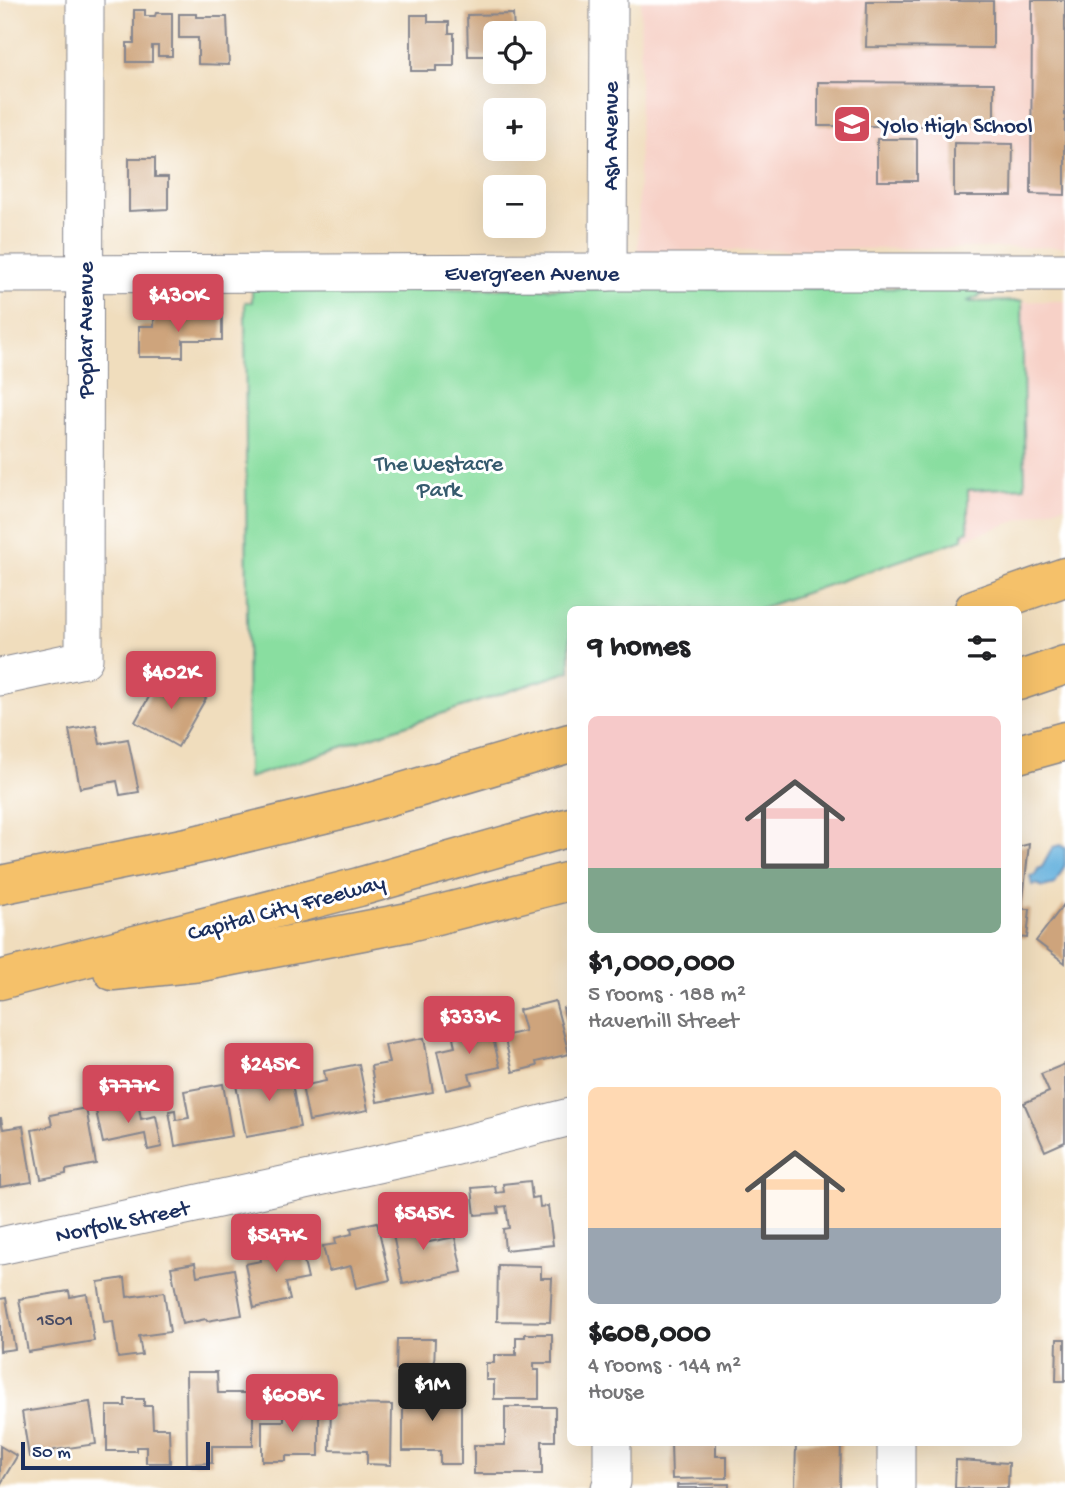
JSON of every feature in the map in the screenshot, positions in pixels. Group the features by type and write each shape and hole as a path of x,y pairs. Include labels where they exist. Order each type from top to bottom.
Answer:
{"highway":[{"path":"983,606 1065,577"},
{"path":"1022,680 1065,666"},
{"path":"1022,753 1065,741"},
{"path":"0,886 191,846 352,807 567,744"},
{"name":"Capital City Freeway","path":"0,981 359,887 567,828"},
{"path":"0,981 201,961 409,922 567,882"}],"street":[{"name":"Poplar Avenue","path":"0,677 84,659 85,0"},
{"name":"Ash Avenue","path":"608,272 609,0"},
{"name":"Evergreen Avenue","path":"0,274 1065,272"},
{"name":"Norfolk Street","path":"0,1246 305,1181 567,1118"},
{"path":"610,1488 612,1446"},
{"path":"896,1446 896,1488"}],"shaded area":[{"name":"Yolo High School","path":"641,0 1065,0 1065,247 638,251"},
{"path":"1065,301 1065,505 963,539 963,302"}],"green space":[{"name":"The Westacre Park","path":"967,288 984,294 966,302 1022,301 1025,487 968,490 968,531 963,533 963,539 767,606 567,606 567,672 248,778 245,302 252,302 252,289"}],"water":[{"path":"1060,845 1065,848 1065,865 1055,884 1043,887 1032,885 1030,876 1035,875 1042,867 1053,847"}],"building":[{"path":"1032,0 1065,0 1065,195 1031,194"},
{"path":"867,1 993,1 993,48 866,47"},
{"path":"134,10 145,10 145,16 172,13 172,56 158,56 158,46 152,46 152,62 127,62 127,43 134,43"},
{"path":"179,14 227,17 229,65 198,64 198,38 179,38"},
{"path":"513,14 513,21 483,21 483,56 468,56 467,15"},
{"path":"411,15 428,15 428,22 449,22 449,33 454,33 454,66 436,66 436,71 411,71"},
{"path":"818,82 994,83 994,126 818,126"},
{"path":"877,139 917,139 917,181 877,181"},
{"path":"954,143 1013,144 1012,196 954,196"},
{"path":"129,158 155,158 155,177 168,177 168,209 129,211"},
{"path":"196,313 222,313 222,340 183,340 183,357 139,357 139,326 154,326 154,316 196,316"},
{"path":"166,675 206,698 178,747 135,722 154,688 157,689"},
{"path":"96,725 100,744 128,739 139,792 120,795 117,781 80,788 69,730"},
{"path":"1029,844 1022,909 1022,846"},
{"path":"1065,903 1065,963 1036,941"},
{"path":"1022,909 1030,909 1027,938 1022,937"},
{"path":"555,1001 567,1054 536,1062 537,1066 513,1072 504,1036 525,1031 519,1010"},
{"path":"567,1007 567,1025 563,1008"},
{"path":"489,1022 500,1067 469,1074 472,1084 446,1090 437,1051 455,1047 453,1037 471,1033 469,1026"},
{"path":"424,1038 433,1092 377,1102 371,1066 389,1063 385,1045"},
{"path":"359,1064 368,1110 309,1121 302,1086 326,1081 324,1071"},
{"path":"1065,1064 1065,1142 1045,1151 1024,1103 1049,1092 1041,1074"},
{"path":"289,1067 300,1127 246,1137 236,1085 257,1081 255,1074"},
{"path":"223,1084 232,1136 175,1146 169,1111 175,1110 176,1120 189,1118 184,1091"},
{"path":"138,1102 141,1119 156,1116 162,1147 148,1150 145,1134 103,1143 96,1111"},
{"path":"86,1108 96,1164 66,1170 66,1174 41,1179 32,1130 52,1126 50,1115"},
{"path":"0,1118 3,1129 23,1126 32,1182 0,1187"},
{"path":"530,1181 532,1198 539,1197 540,1207 548,1206 553,1245 505,1250 503,1229 509,1228 506,1206 498,1207 499,1213 475,1215 472,1188 495,1186 496,1193 504,1192 503,1184"},
{"path":"418,1214 424,1243 455,1237 462,1272 403,1284 390,1220"},
{"path":"377,1222 390,1280 356,1288 351,1266 329,1271 323,1246 336,1244 335,1238 352,1234 351,1228"},
{"path":"299,1240 308,1279 286,1283 290,1300 254,1308 245,1264 261,1261 260,1254 276,1251 274,1245"},
{"path":"195,1263 197,1276 234,1269 242,1315 182,1324 171,1267"},
{"path":"498,1265 541,1266 541,1278 552,1278 550,1322 497,1321"},
{"path":"125,1278 127,1297 164,1292 170,1332 139,1336 142,1355 118,1358 113,1321 104,1322 98,1282"},
{"path":"69,1291 70,1297 87,1294 94,1341 28,1352 19,1299"},
{"path":"6,1298 15,1349 0,1351 0,1299"},
{"path":"525,1334 552,1334 552,1363 534,1363 534,1370 539,1370 539,1399 494,1399 494,1380 486,1380 486,1363 494,1363 494,1355 516,1355 516,1337 525,1337"},
{"path":"397,1339 435,1339 434,1370 396,1370"},
{"path":"1057,1339 1065,1339 1065,1381 1056,1381"},
{"path":"186,1372 217,1372 218,1393 253,1393 253,1446 212,1446 212,1463 187,1464"},
{"path":"403,1387 446,1388 446,1400 461,1400 461,1464 440,1464 440,1451 403,1451"},
{"path":"125,1399 144,1399 144,1406 152,1406 153,1428 169,1428 170,1463 146,1463 146,1447 136,1447 136,1451 107,1451 107,1406 125,1406"},
{"path":"90,1402 96,1444 54,1450 54,1454 29,1457 22,1412"},
{"path":"284,1404 319,1404 319,1456 286,1456 286,1461 262,1461 262,1421 284,1421"},
{"path":"331,1404 392,1405 391,1465 367,1464 367,1451 330,1450"},
{"path":"505,1407 555,1407 555,1441 542,1441 542,1474 474,1474 474,1445 505,1445"},
{"path":"0,1446 17,1456 0,1485"},
{"path":"671,1446 716,1446 716,1456 727,1456 727,1478 672,1479"},
{"path":"796,1446 841,1446 840,1488 795,1488"},
{"path":"956,1460 1009,1463 1008,1488 955,1488"},
{"path":"729,1484 729,1488 677,1488 677,1485"}],"place":[{"name":"Yolo High School","path":"852,124"}]}
